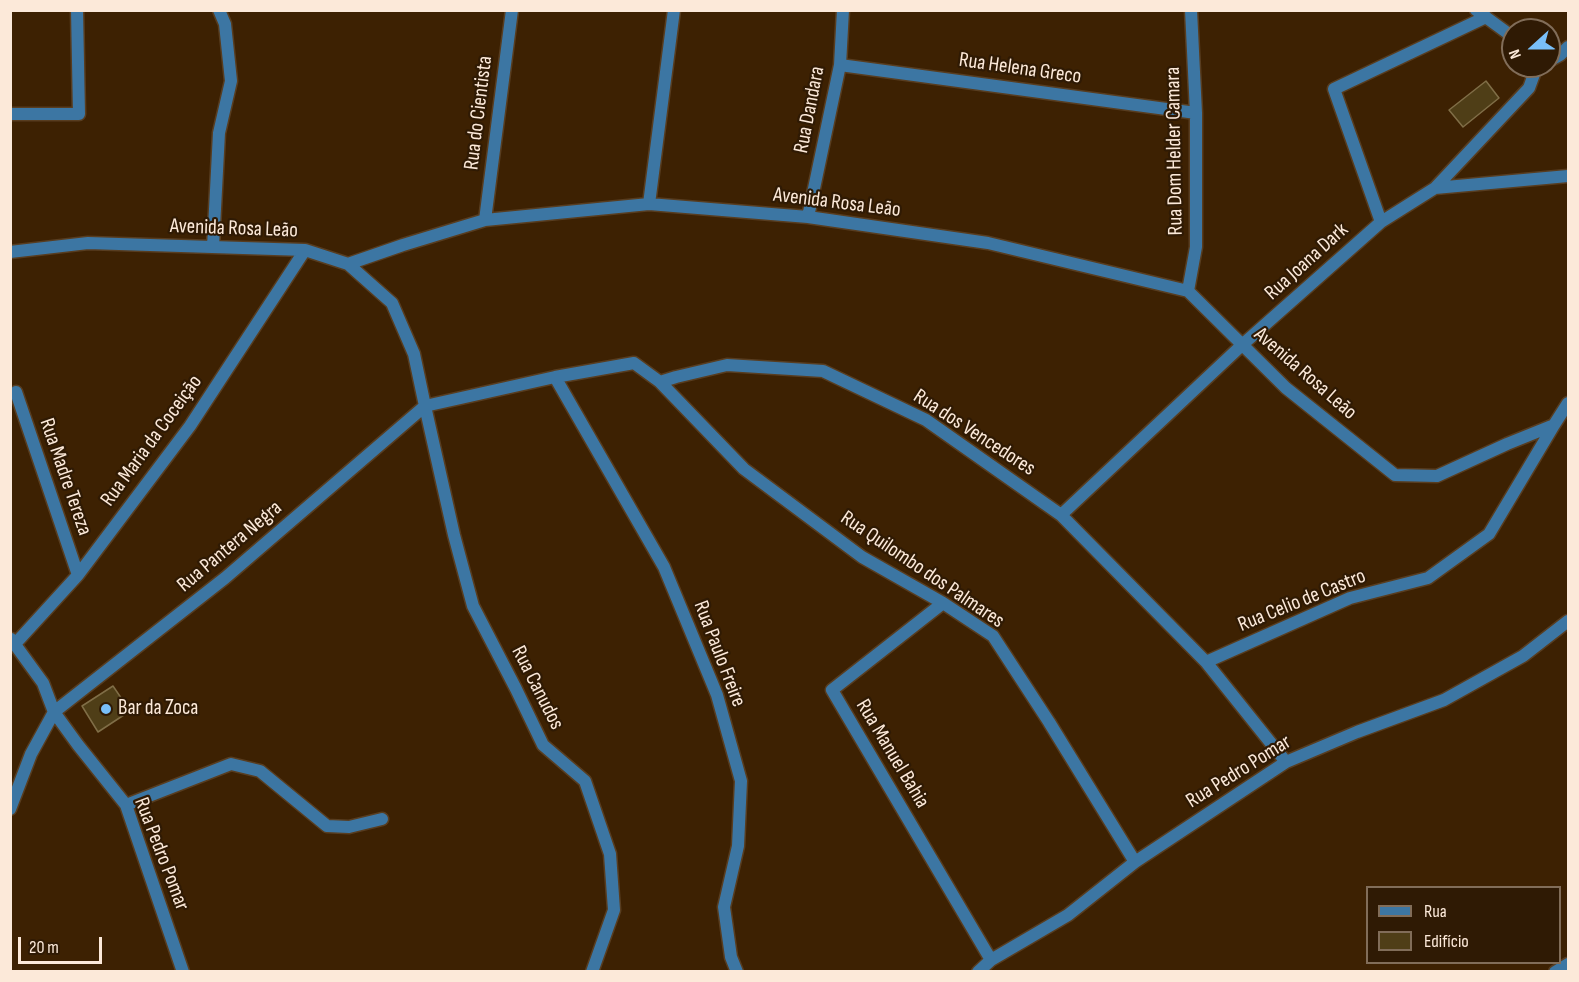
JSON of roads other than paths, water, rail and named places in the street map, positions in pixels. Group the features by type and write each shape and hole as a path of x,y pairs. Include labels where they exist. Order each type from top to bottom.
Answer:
{"street":[{"path":"10,114 79,114 77,10"},
{"path":"213,247 219,133 231,81 225,24 219,10"},
{"name":"Rua do Cientista","path":"485,220 512,10"},
{"path":"649,204 674,10"},
{"name":"Rua Dandara","path":"808,217 840,65 843,10"},
{"name":"Rua Dom Helder Camara","path":"1188,291 1196,247 1196,113 1191,10"},
{"path":"1381,222 1334,89 1481,14 1501,28"},
{"name":"Rua Helena Greco","path":"840,65 1196,113"},
{"path":"1435,188 1529,88 1533,78"},
{"name":"Rua Joana Dark","path":"1061,515 1242,345 1381,222 1435,188 1569,176"},
{"name":"Avenida Rosa Leão","path":"10,252 88,243 305,250 348,264 485,220 649,204 808,217 988,243 1188,291 1286,388 1395,475 1437,476 1554,425"},
{"name":"Rua Maria da Coceição","path":"13,641 78,575 190,426 305,250"},
{"path":"348,264 392,303 414,354 425,406 555,377 634,363 660,382"},
{"name":"Rua dos Vencedores","path":"660,382 727,365 824,371 926,420 1061,515 1206,662 1286,762"},
{"name":"Rua Paulo Freire","path":"555,377 663,567 717,695 741,782 738,846 724,908 731,957 737,972"},
{"name":"Rua Quilombo dos Palmares","path":"660,382 744,469 862,557 943,603 993,636 1135,862"},
{"name":"Rua Madre Tereza","path":"16,392 78,575"},
{"path":"1554,425 1569,402"},
{"name":"Rua Pantera Negra","path":"54,712 225,579 425,406"},
{"name":"Rua Canudos","path":"425,406 454,535 473,606 543,745 585,781 610,854 614,910 592,972"},
{"name":"Rua Celio de Castro","path":"1206,662 1350,598 1428,578 1489,534 1554,425"},
{"name":"Rua Manuel Bahia","path":"943,603 832,690 991,960"},
{"name":"Rua Pedro Pomar","path":"978,972 991,960 1068,915 1135,862 1286,762 1357,732 1444,700 1523,656 1569,621"},
{"name":"Rua Pedro Pomar","path":"13,641 43,683 54,712 126,805 183,972"},
{"path":"10,809 31,754 54,712"},
{"path":"126,805 231,764 260,771 327,826 349,827 382,819"},
{"path":"1555,972 1569,964"}],"place":[{"name":"Bar da Zoca","path":"106,709"}]}
